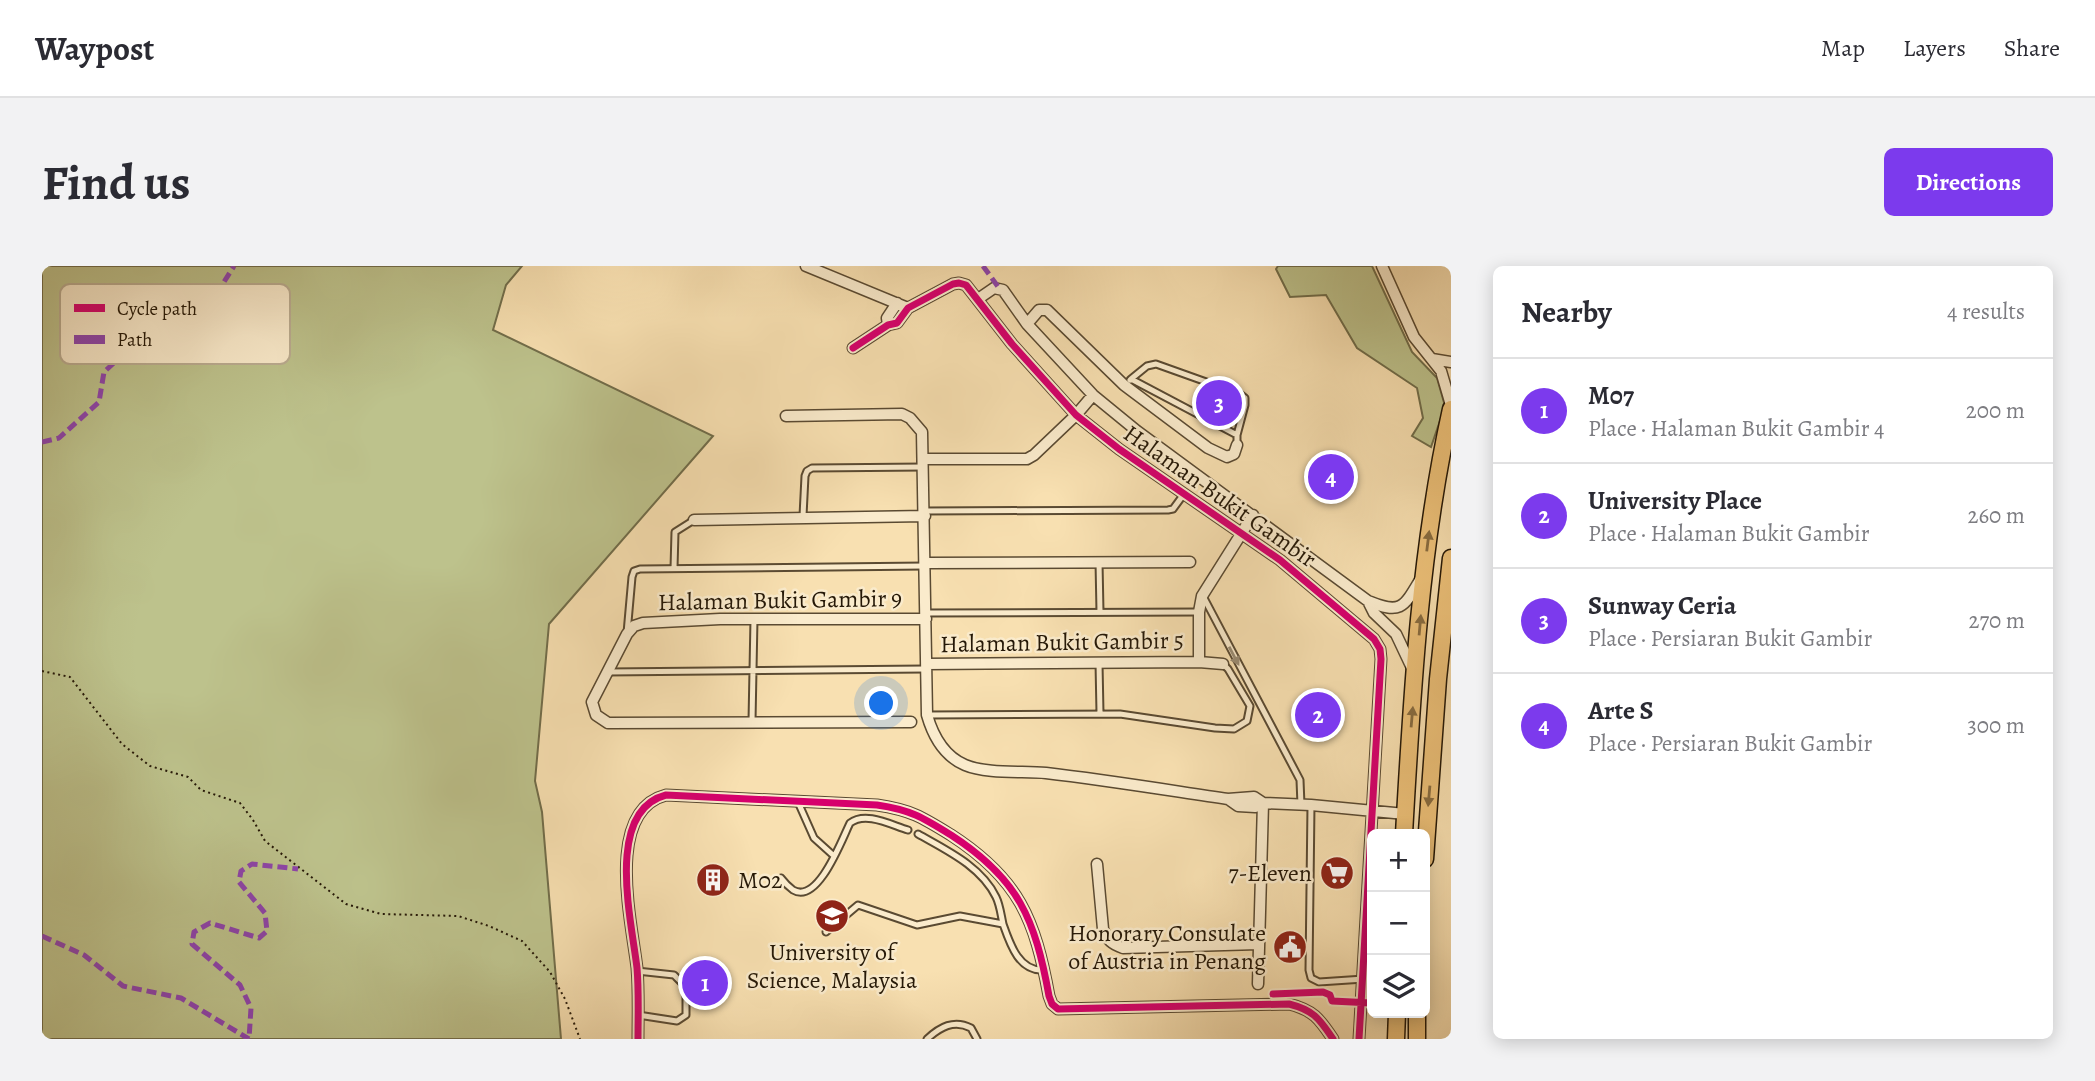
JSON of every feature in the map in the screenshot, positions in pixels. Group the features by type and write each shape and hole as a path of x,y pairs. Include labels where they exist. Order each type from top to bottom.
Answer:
{"main road":[{"path":"1404,829 1424,574 1451,407"},
{"path":"1427,829 1438,679 1451,558"},
{"path":"1396,1039 1397,1018"},
{"path":"1416,1039 1417,1018"}],"street":[{"path":"806,266 908,308"},
{"path":"1382,266 1415,337 1441,371 1451,407"},
{"path":"853,348 888,325 897,323 908,308 960,283 966,285 978,299 994,288 999,288 1027,324 1093,395 1137,431 1368,601 1385,608 1399,607 1410,596 1424,574"},
{"name":"Halaman Bukit Gambir","path":"978,299 1012,344 1076,415 1119,449 1323,594 1363,628 1380,649 1359,1039"},
{"path":"888,325 887,318 897,303"},
{"path":"1027,324 1039,310 1047,310 1208,448 1227,457 1234,454 1237,440"},
{"path":"1432,359 1451,362"},
{"path":"924,463 1027,459 1076,415 1093,395"},
{"path":"786,416 902,414 910,418 922,432 927,715 932,732 941,746 954,758 967,766 1060,775 1228,799 1255,797 1263,803 1405,814"},
{"path":"694,520 925,513"},
{"name":"Halaman Bukit Gambir 5","path":"1199,662 1199,612 1202,596 1253,515"},
{"path":"925,564 1190,562"},
{"path":"1368,601 1374,613 1396,634 1416,677"},
{"name":"Halaman Bukit Gambir 9","path":"911,722 608,723 596,715 592,702 626,634 634,626 643,623 926,616"},
{"name":"Halaman Bukit Gambir 5","path":"926,667 1099,663 1223,664"},
{"path":"638,1039 637,971 626,858 636,820 650,802 666,795 903,808 918,814 979,854 1009,884 1022,905 1038,943 1052,1004 1058,1009 1289,1004 1304,1008 1316,1016 1332,1039"},
{"path":"1258,984 1263,803"},
{"path":"1097,864 1103,929 1112,944 1123,948 1258,944"}],"lane":[{"path":"1150,364 1156,364 1240,394 1245,398 1245,404 1237,440 1128,382 1150,364"},
{"path":"803,516 805,476 812,468 924,463"},
{"path":"925,513 1168,510 1174,507 1184,494"},
{"path":"674,568 675,532 694,520"},
{"path":"1099,562 1100,612"},
{"path":"626,634 634,571 640,569 925,564"},
{"path":"1202,596 1300,780 1306,805 1311,978 1319,982 1364,979"},
{"path":"926,616 1199,612"},
{"path":"752,721 754,619"},
{"path":"1099,663 1100,713"},
{"path":"927,715 1100,713 1216,728 1239,727 1247,721 1250,706 1223,664"},
{"path":"607,671 926,667"},
{"path":"798,801 814,838 834,856"},
{"path":"781,878 793,890 807,891 822,878 850,823 857,818 870,818 908,830"},
{"path":"918,835 957,857 988,883 997,899 1014,952 1023,964 1037,971 1044,971"},
{"path":"826,932 858,905 916,925 960,915 1003,924"},
{"path":"637,971 674,975 686,986 686,1015 677,1021 638,1015"},
{"path":"927,1039 936,1030 957,1023 971,1028 978,1039"}],"path":[{"path":"42,671 70,677 122,744 149,766 188,777 201,790 240,803 265,841 346,904 380,914 458,916 522,941 550,972 565,999 580,1039"}],"green space":[{"path":"42,266 522,266 506,285 493,330 713,436 549,624 535,781 542,812 561,1039 42,1039"},
{"path":"1278,266 1372,266 1412,352 1437,378 1445,406 1431,447 1412,436 1423,418 1417,388 1357,348 1326,295 1290,297 1276,269"}],"marked path":[{"path":"223,284 234,266"},
{"path":"983,266 999,288"},
{"path":"42,442 59,438 99,402 104,372 113,364"},
{"path":"42,936 84,955 123,986 181,998 249,1039 251,1008 240,985 192,944 194,932 210,923 259,938 267,931 265,913 239,882 241,871 252,864 298,869"}],"cycle path":[{"path":"853,348 888,325 897,323 908,308 953,284 966,285 1012,344 1076,415 1119,449 1280,560 1374,639 1380,649 1381,659 1359,1039"},
{"path":"638,1039 637,968 626,871 628,845 635,822 647,805 666,795 877,805 908,812 932,823 974,851 1008,885 1030,923 1049,996 1058,1009 1289,1004 1315,1016 1333,1039"},
{"path":"1273,994 1323,992 1330,995 1332,1001 1367,1003"}],"place":[{"name":"Sunway Ceria","path":"1219,403"},
{"name":"Arte S","path":"1331,477"},
{"name":"University Place","path":"1318,715"},
{"name":"7-Eleven","path":"1337,873"},
{"name":"M02","path":"713,880"},
{"name":"University of Science, Malaysia","path":"832,916"},
{"name":"Honorary Consulate of Austria in Penang","path":"1290,947"},
{"name":"M07","path":"705,983"}]}
